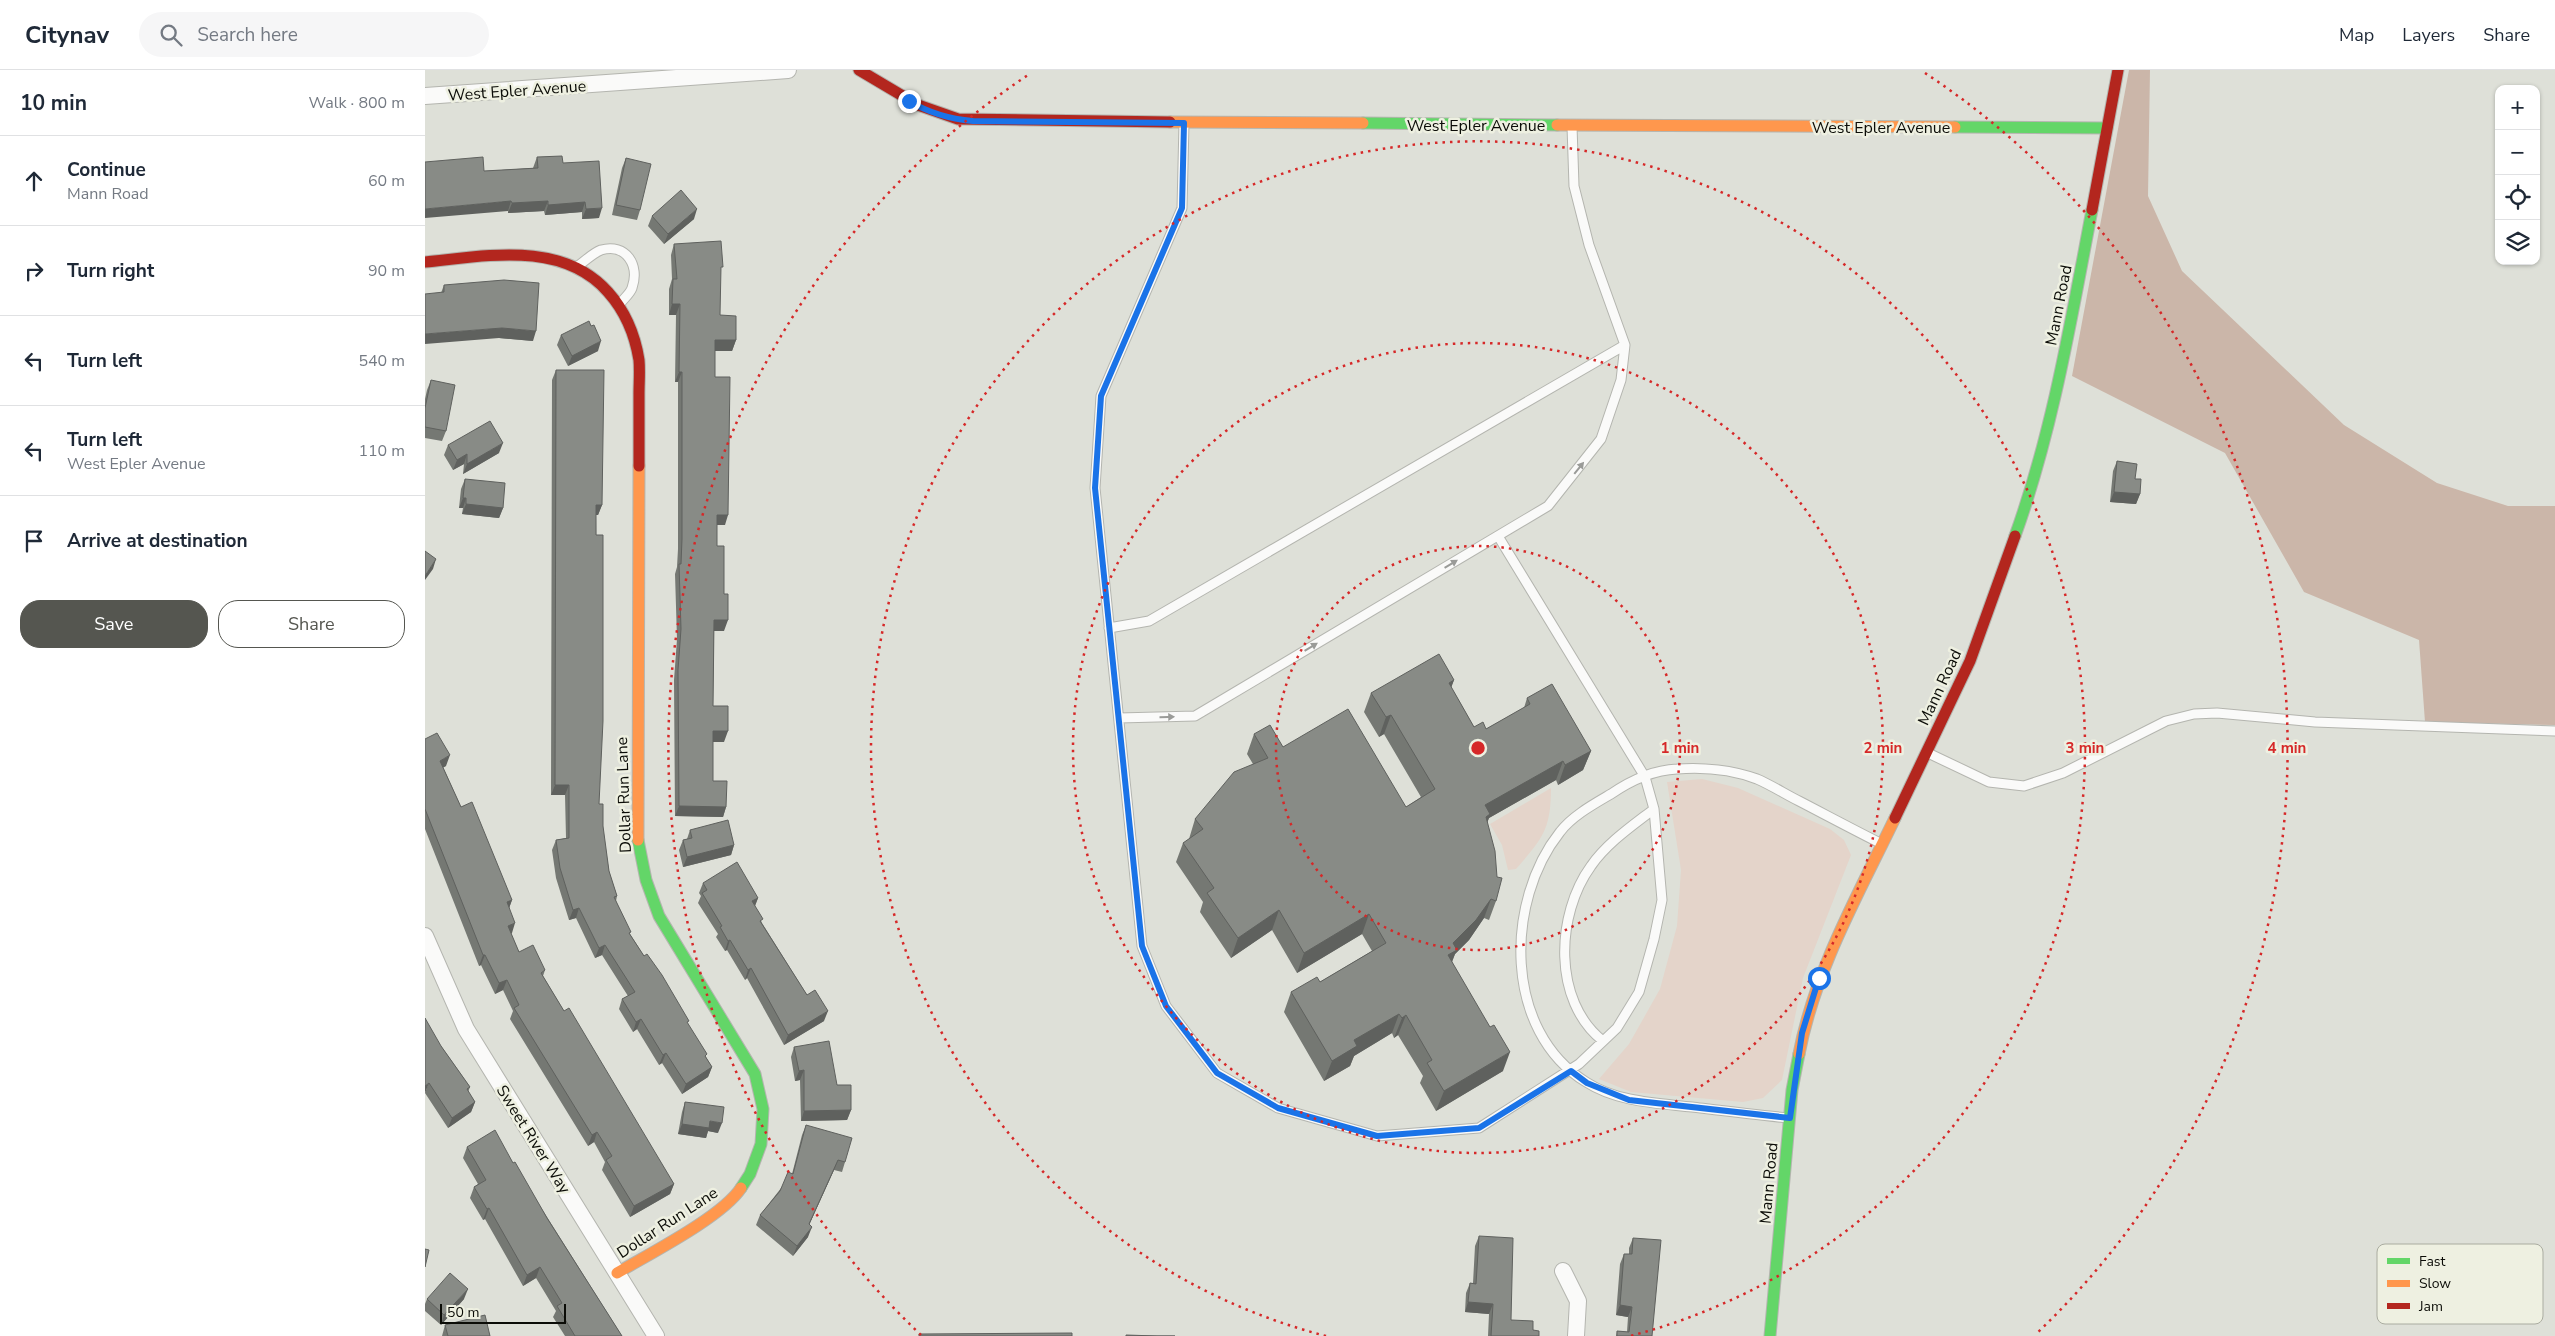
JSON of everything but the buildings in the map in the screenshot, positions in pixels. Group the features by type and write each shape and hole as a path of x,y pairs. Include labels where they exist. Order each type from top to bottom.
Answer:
{"street":[{"name":"West Epler Avenue","path":"425,96 788,70"},
{"name":"West Epler Avenue","path":"859,70 923,108 958,120 1572,126 2107,128"},
{"name":"Mann Road","path":"1770,1336 1790,1118 1802,1033 1819,978 1982,632 2003,574 2034,478 2066,349 2117,70"},
{"name":"Dollar Run Lane","path":"425,262 522,254 558,260 575,267 602,285 619,305 636,340 639,362 637,828 642,874 653,904 666,929 755,1074 763,1109 761,1144 750,1174 735,1197 715,1214 617,1273"},
{"name":"Sweet River Way","path":"425,936 466,1029 656,1336"},
{"path":"1563,1271 1578,1301 1576,1336"}],"lane":[{"path":"1184,123 1182,208 1101,396 1095,488 1142,946 1166,1006 1217,1073 1278,1108 1377,1136 1479,1128 1571,1071 1617,1028 1639,992 1654,939 1662,900 1654,809 1645,777 1498,536"},
{"path":"1119,718 1195,716 1548,506 1601,439 1621,380 1625,345 1589,245 1574,186 1572,126"},
{"path":"575,267 599,251 614,248 623,251 631,259 635,269 632,289 619,305"},
{"path":"1109,628 1149,621 1625,345"},
{"path":"1926,752 1989,782 2024,786 2063,773 2166,721 2194,714 2217,713 2315,722 2555,731"},
{"path":"1790,1118 1629,1100 1587,1083 1571,1071 1549,1046 1530,1012 1519,947 1524,913 1538,867 1560,830 1595,803 1633,780 1676,769 1718,770 1757,779 1882,844"},
{"path":"1603,1041 1595,1034 1580,1014 1568,988 1565,951 1569,916 1576,892 1591,865 1613,843 1654,809"}],"shaded area":[{"path":"2129,70 2150,70 2148,196 2182,271 2344,425 2437,483 2508,506 2555,506 2555,725 2425,722 2419,640 2304,592 2225,453 2072,376"},
{"path":"1702,779 1738,788 1830,829 1844,840 1851,855 1803,978 1782,1080 1763,1098 1743,1102 1631,1092 1599,1079 1629,1044 1660,989 1677,926 1681,870 1667,782"},
{"path":"1551,788 1551,802 1547,824 1539,841 1516,869 1508,870 1502,845 1490,824"}],"traffic: fast":[{"path":"1363,123 1557,125"},
{"path":"1955,127 2107,128"},
{"path":"2015,536 2051,415 2092,210"},
{"path":"638,840 646,880 659,916 755,1074 763,1109 761,1144 750,1174 741,1188"},
{"path":"1770,1336 1792,1090 1799,1054"}],"traffic: slow":[{"path":"1170,122 1363,123"},
{"path":"1557,125 1955,127"},
{"path":"638,840 639,466"},
{"path":"1799,1054 1806,1023 1839,933 1895,818"},
{"path":"617,1273 702,1223 732,1199 741,1188"}],"traffic: jam":[{"path":"859,70 918,105 958,119 1170,122"},
{"path":"2092,210 2118,70"},
{"path":"425,262 498,255 546,258 569,265 589,276 608,292 628,324 639,360 639,466"},
{"path":"1895,818 1970,661 2015,536"}],"route":[{"path":"909,101 943,116 958,120 1184,123 1182,208 1101,396 1095,488 1142,946 1166,1006 1217,1073 1278,1108 1377,1136 1479,1128 1571,1071 1587,1083 1629,1100 1790,1118 1792,1090 1802,1033 1819,978"}]}
